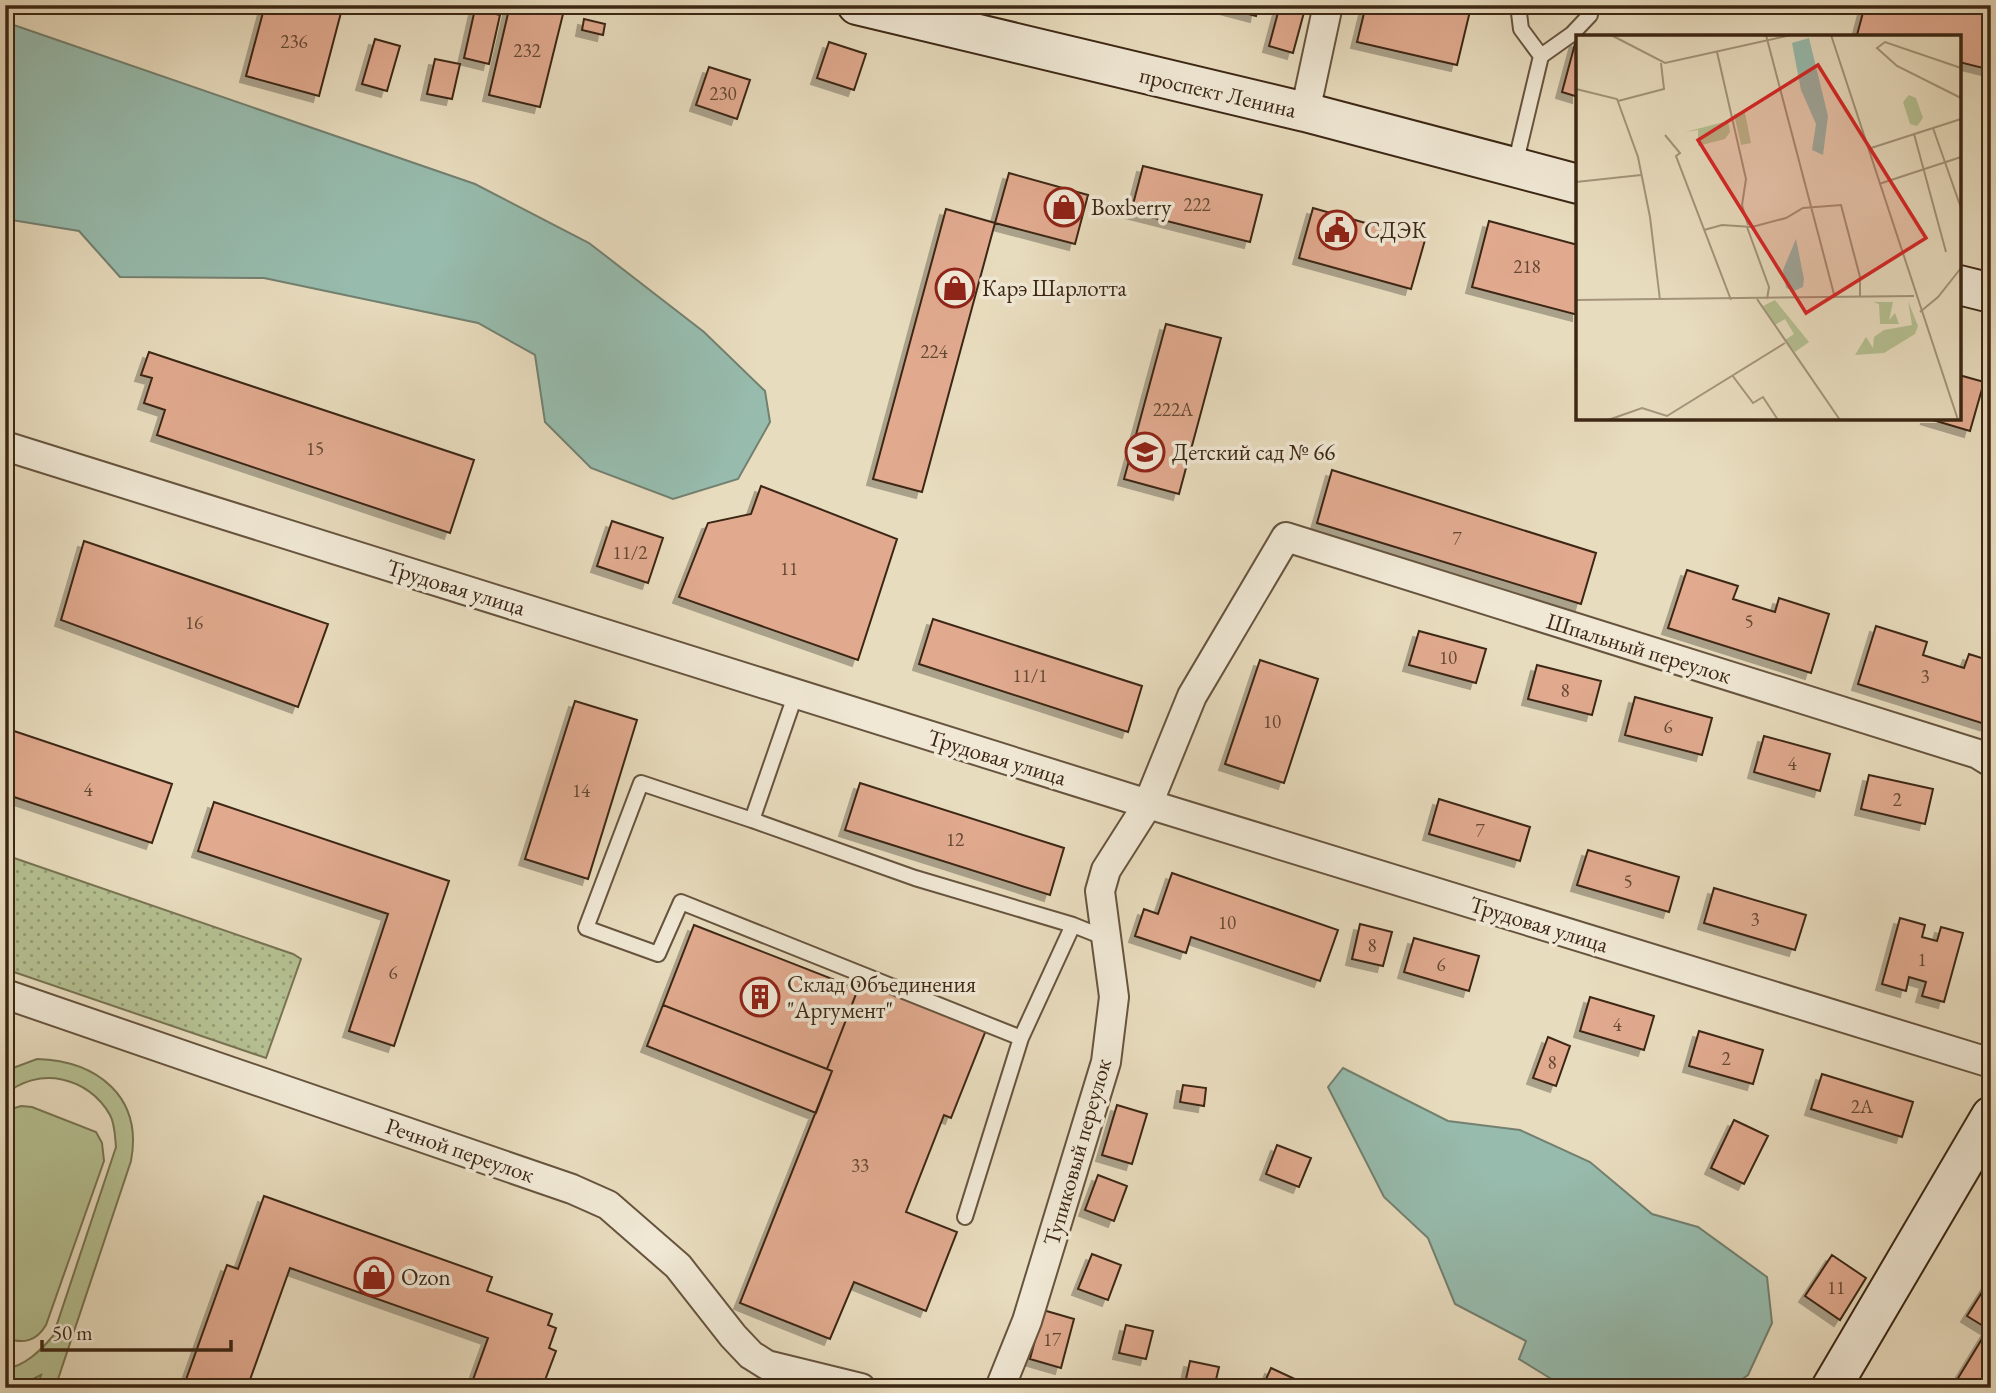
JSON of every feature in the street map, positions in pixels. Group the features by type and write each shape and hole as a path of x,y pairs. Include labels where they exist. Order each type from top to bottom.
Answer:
{"main road":[{"name":"проспект Ленина","path":"857,5 954,17 1576,183"},
{"path":"1961,286 1991,293"},
{"path":"1830,1388 1991,1116"}],"street":[{"path":"1305,112 1328,5"},
{"name":"Трудовая улица","path":"5,446 1147,804 1991,1063"},
{"name":"Шпальный переулок","path":"1286,537 1978,754 1991,762"},
{"name":"Тупиковый переулок","path":"1000,1388 1027,1321 1107,1062 1114,997 1100,891 1106,870 1147,804 1192,696 1286,537"},
{"name":"Речной переулок","path":"5,994 559,1184 608,1205 678,1266 751,1355 767,1365 861,1388"}],"lane":[{"path":"1518,5 1521,29 1541,56"},
{"path":"1514,167 1541,56 1572,34 1590,15"},
{"path":"752,820 796,693"},
{"path":"1021,1038 681,902 658,954 586,928 641,783 915,878 1073,925 1108,939"},
{"path":"965,1217 1021,1038 1073,925"}],"shaded area":[{"path":"5,22 475,184 589,243 704,332 765,391 770,422 738,479 673,499 591,468 545,422 535,355 478,323 264,278 120,277 79,231 5,219"},
{"path":"14,858 301,959 266,1058 5,969 5,862"},
{"path":"37,1059 59,1061 79,1067 97,1075 111,1087 123,1101 130,1118 133,1138 131,1161 55,1388 37,1388 41,1375 5,1387 5,1369 26,1361 53,1336 116,1147 110,1115 101,1102 76,1084 62,1079 32,1080 5,1095 5,1071"},
{"path":"1343,1068 1448,1121 1520,1130 1590,1162 1652,1214 1698,1227 1767,1277 1772,1323 1748,1375 1729,1388 1566,1388 1519,1359 1526,1341 1455,1304 1428,1238 1384,1197 1328,1087"},
{"path":"21,1106 32,1107 96,1132 102,1143 104,1161 46,1325 33,1338 18,1341 5,1338 5,1111"}],"building":[{"path":"265,5 343,5 319,96 246,76"},
{"path":"510,5 565,6 540,107 489,95"},
{"path":"1214,5 1258,5 1256,16"},
{"path":"1280,5 1306,5 1293,53 1269,46"},
{"path":"1366,5 1403,5 1433,13 1435,5 1471,7 1457,65 1357,42"},
{"path":"1865,5 1962,5 1991,13 1991,70 1961,62 1961,35 1857,35"},
{"path":"475,9 500,15 489,64 464,58"},
{"path":"584,19 605,24 603,35 582,30"},
{"path":"375,39 400,46 387,91 362,84"},
{"path":"1576,40 1576,96 1562,92"},
{"path":"829,42 866,54 854,90 817,78"},
{"path":"435,59 460,64 452,99 427,94"},
{"path":"709,67 750,80 737,119 696,105"},
{"path":"1143,166 1262,195 1250,242 1131,212"},
{"path":"1009,173 1088,195 1075,244 995,223"},
{"path":"1313,208 1425,240 1411,289 1299,258"},
{"path":"946,209 995,223 922,492 873,479"},
{"path":"1489,221 1576,244 1576,314 1472,287"},
{"path":"1166,324 1221,338 1179,494 1124,479"},
{"path":"149,352 474,460 450,533 157,435 165,410 144,403 152,378 141,375"},
{"path":"1961,376 1984,382 1970,431 1933,420 1961,420"},
{"path":"1332,470 1596,553 1581,604 1317,523"},
{"path":"761,486 897,539 858,660 679,597 708,523 751,514"},
{"path":"612,521 663,538 648,583 597,566"},
{"path":"84,541 328,624 298,707 61,620"},
{"path":"1687,570 1738,586 1733,599 1775,612 1779,598 1829,614 1811,673 1668,628"},
{"path":"933,619 1142,686 1128,732 919,664"},
{"path":"1876,626 1927,642 1923,655 1964,668 1969,654 1991,661 1991,726 1858,684"},
{"path":"1419,631 1486,649 1476,683 1409,665"},
{"path":"1260,660 1318,679 1284,783 1225,764"},
{"path":"1537,665 1601,681 1592,715 1528,699"},
{"path":"1635,697 1712,718 1702,755 1625,735"},
{"path":"575,701 637,720 588,879 525,859"},
{"path":"5,728 172,784 152,843 5,794"},
{"path":"1764,736 1830,754 1820,791 1754,772"},
{"path":"1869,775 1933,789 1925,824 1861,809"},
{"path":"860,783 1064,848 1050,895 845,830"},
{"path":"1439,799 1530,827 1520,861 1429,834"},
{"path":"214,802 449,881 394,1046 349,1031 388,914 198,851"},
{"path":"1588,850 1679,877 1669,912 1577,885"},
{"path":"1172,873 1338,930 1320,981 1191,937 1186,953 1135,936 1144,909 1158,914"},
{"path":"1714,888 1806,915 1795,950 1704,923"},
{"path":"1900,918 1925,925 1922,937 1937,941 1941,927 1963,933 1944,1002 1922,996 1926,982 1909,977 1906,991 1882,984"},
{"path":"1360,924 1392,932 1383,966 1352,959"},
{"name":"Склад Объединения \"Аргумент\"","path":"694,925 858,989 827,1069 663,1005"},
{"path":"1414,938 1479,956 1469,991 1404,972"},
{"path":"861,981 986,1030 951,1118 944,1115 906,1212 957,1232 926,1311 854,1282 830,1339 740,1303 832,1071 827,1069"},
{"path":"1590,997 1654,1016 1644,1050 1580,1031"},
{"path":"663,1005 832,1071 816,1113 647,1046"},
{"path":"1699,1031 1763,1050 1753,1084 1689,1066"},
{"path":"1548,1037 1570,1046 1556,1086 1533,1078"},
{"path":"1822,1074 1913,1102 1902,1137 1811,1109"},
{"path":"1183,1085 1206,1088 1204,1106 1180,1102"},
{"path":"1117,1105 1147,1114 1132,1164 1102,1155"},
{"path":"1734,1120 1768,1136 1744,1184 1711,1168"},
{"path":"1277,1145 1311,1158 1299,1187 1266,1174"},
{"path":"1098,1175 1127,1186 1114,1221 1085,1210"},
{"path":"264,1196 492,1277 487,1291 552,1314 548,1325 556,1328 549,1348 556,1351 542,1388 470,1388 488,1338 290,1268 247,1388 183,1388 227,1265 238,1269"},
{"path":"1092,1254 1121,1265 1108,1300 1078,1289"},
{"path":"1832,1255 1866,1278 1840,1320 1805,1296"},
{"path":"1991,1278 1991,1388 1952,1388 1988,1329 1967,1316"},
{"path":"1043,1310 1074,1319 1061,1368 1030,1359"},
{"path":"1126,1325 1153,1331 1146,1359 1119,1353"},
{"path":"1190,1361 1219,1367 1214,1388 1184,1388"},
{"path":"1271,1368 1297,1380 1294,1388 1262,1388"}],"place":[{"name":"Boxberry","path":"1064,207"},
{"name":"СДЭК","path":"1337,230"},
{"name":"Карэ Шарлотта","path":"955,288"},
{"name":"Детский сад № 66","path":"1145,452"},
{"name":"Склад Объединения \"Аргумент\"","path":"760,997"},
{"name":"Ozon","path":"374,1277"}]}
